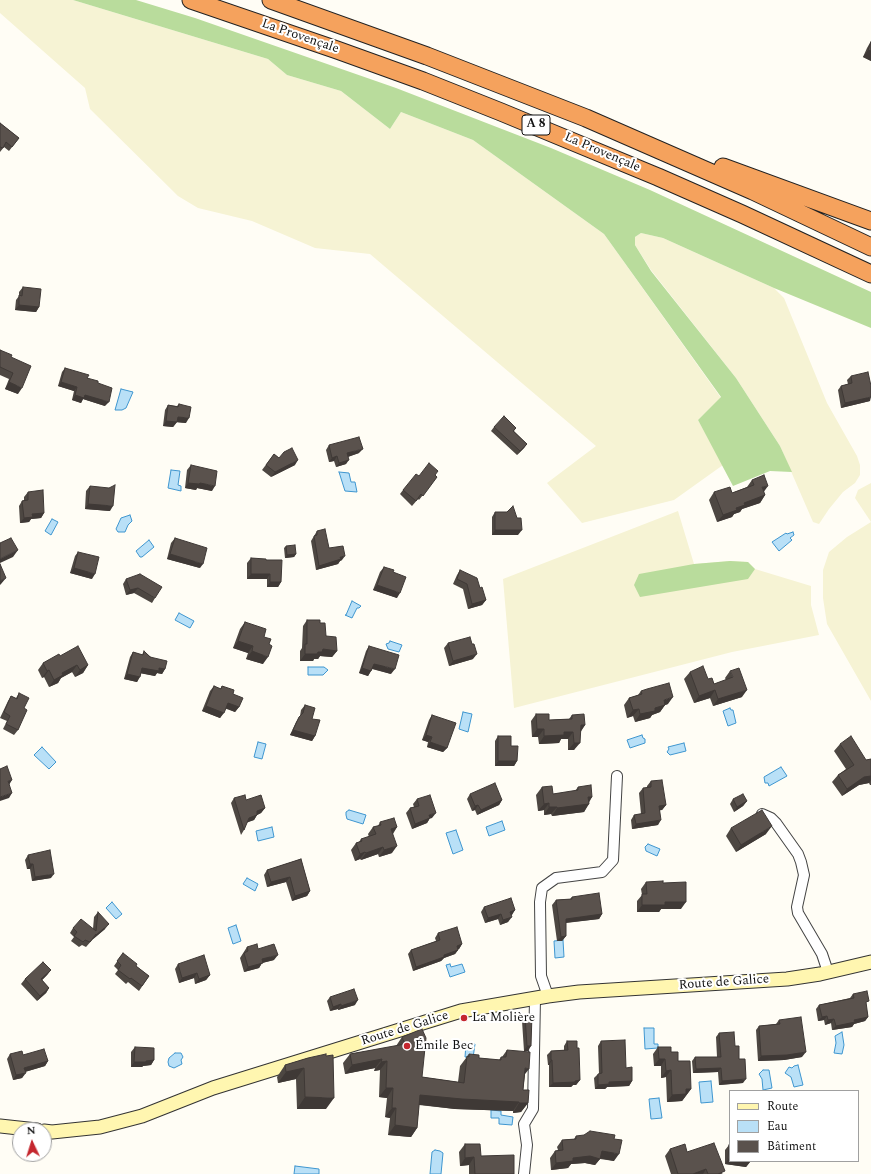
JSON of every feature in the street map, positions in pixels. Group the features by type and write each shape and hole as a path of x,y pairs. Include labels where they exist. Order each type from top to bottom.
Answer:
{"highway":[{"name":"La Provençale","path":"191,0 423,81 501,112 679,186 871,274"},
{"name":"La Provençale","path":"271,0 427,56 586,118 753,191 871,247"},
{"path":"586,118 811,198 871,221"}],"main road":[{"name":"Route de Galice","path":"52,1132 100,1127 142,1116 213,1088 461,1011 541,997 580,992 787,979 828,972 871,962"},
{"path":"0,1126 12,1127"}],"street":[{"path":"524,1174 527,1145 524,1124 533,1108 541,997 540,902 542,888 556,878 602,872 613,860 617,776"},
{"path":"762,814 771,818 776,823 802,862 804,875 797,907 798,913 822,954 828,972"}],"shaded area":[{"path":"0,0 73,0 268,59 287,75 341,91 390,129 401,112 473,140 604,234 721,398 698,420 723,465 674,500 582,523 547,483 596,446 370,254 315,248 252,221 198,208 178,196 90,109 85,88 0,13"},
{"path":"641,233 663,238 774,288 784,298 827,403 857,456 860,465 860,475 855,483 843,492 819,524 813,522 780,446 736,378 651,270 635,245 635,237"},
{"path":"871,483 871,522 855,498 858,490"},
{"path":"678,511 694,564 730,561 748,562 755,569 811,586 811,605 819,635 732,652 514,708 503,579"},
{"path":"871,522 871,701 827,624 823,598 823,570 829,552 847,537"}],"green space":[{"path":"73,0 136,0 195,18 396,88 551,148 650,190 871,292 871,328 774,288 663,238 641,233 635,237 635,245 651,271 736,378 780,446 792,472 770,471 733,486 698,420 721,397 604,234 473,140 401,112 390,129 341,91 287,75 268,59"},
{"path":"730,561 748,562 755,569 748,579 640,597 634,585 639,574 694,564"}],"water":[{"path":"121,389 133,392 126,408 122,410 115,410"},
{"path":"171,470 180,471 178,485 181,486 181,491 168,488"},
{"path":"339,472 349,473 351,482 355,482 357,492 345,491"},
{"path":"130,515 132,521 128,525 125,532 118,532 116,529 121,518"},
{"path":"52,519 58,522 51,535 45,531"},
{"path":"793,532 794,535 790,538 792,540 779,551 772,542 786,533"},
{"path":"149,540 154,547 140,557 136,551"},
{"path":"352,601 361,606 357,608 352,618 345,615"},
{"path":"179,613 194,621 190,628 175,620"},
{"path":"390,641 402,645 399,652 388,649 386,644"},
{"path":"308,667 324,667 328,670 323,675 308,675"},
{"path":"730,708 733,710 736,723 728,726 723,711"},
{"path":"463,712 472,714 468,732 459,729"},
{"path":"642,735 645,739 645,743 630,748 627,740"},
{"path":"258,742 266,744 262,759 254,757"},
{"path":"684,743 686,751 670,755 667,752 669,749 668,747"},
{"path":"42,747 56,762 49,769 34,755"},
{"path":"781,767 787,776 769,786 768,783 765,783 764,777"},
{"path":"349,810 366,815 363,824 347,819 346,812"},
{"path":"502,821 505,830 489,836 486,827"},
{"path":"272,827 274,837 258,841 256,831"},
{"path":"456,830 463,850 453,854 446,833"},
{"path":"648,844 660,849 657,856 646,851 645,847"},
{"path":"247,878 258,884 255,891 243,884"},
{"path":"112,902 122,914 116,919 106,908"},
{"path":"236,925 241,941 233,944 228,928"},
{"path":"563,940 564,957 555,958 554,941"},
{"path":"450,964 451,967 462,964 465,972 450,977 446,965"},
{"path":"644,1028 654,1028 654,1044 658,1044 658,1048 645,1049"},
{"path":"842,1032 844,1045 842,1054 834,1053 836,1043 835,1036"},
{"path":"466,1044 475,1044 473,1058 465,1057"},
{"path":"175,1053 181,1053 183,1057 181,1060 182,1064 174,1068 169,1066 168,1062 169,1058"},
{"path":"798,1065 803,1085 794,1087 791,1077 785,1073 789,1067 792,1068"},
{"path":"763,1070 769,1070 772,1088 763,1090 762,1079 759,1074"},
{"path":"711,1081 713,1102 701,1103 699,1082"},
{"path":"659,1098 662,1118 651,1119 649,1099"},
{"path":"491,1110 501,1111 501,1115 513,1117 512,1125 499,1124 499,1118 491,1118"},
{"path":"435,1150 443,1153 441,1174 430,1174 432,1152"},
{"path":"295,1166 319,1169 319,1174 294,1174"}],"building":[{"path":"871,42 871,51 868,50"},
{"path":"0,123 19,138 12,147 6,142 3,148 0,147"},
{"path":"23,287 41,289 39,307 19,305 19,295 22,296"},
{"path":"0,350 31,366 22,388 9,382 13,373 0,367"},
{"path":"65,368 89,375 87,378 98,381 98,383 112,388 109,402 85,395 84,398 75,395 77,387 61,382"},
{"path":"868,372 871,386 871,397 845,403 841,386 852,383 851,376"},
{"path":"179,404 191,407 189,418 178,417 177,422 166,421 168,405 178,407"},
{"path":"504,416 516,428 513,431 527,444 520,451 494,427"},
{"path":"359,437 363,449 347,453 349,460 339,463 337,456 332,458 329,445"},
{"path":"292,448 298,460 275,472 266,465 274,454 279,458 284,452"},
{"path":"429,463 438,471 435,475 437,477 423,496 421,494 416,501 403,490 416,474 419,476"},
{"path":"191,465 217,471 215,486 200,483 188,483"},
{"path":"764,475 768,486 762,487 765,495 744,503 745,505 736,508 737,510 723,515 714,492 730,487 732,493 754,485 752,480"},
{"path":"115,485 113,506 88,504 90,486 109,488"},
{"path":"43,490 44,513 32,514 33,517 24,518 22,501 28,500 28,492"},
{"path":"513,506 517,518 521,518 522,530 495,530 495,512 507,512"},
{"path":"325,529 329,548 343,546 345,556 340,557 341,559 319,566 314,536 317,535 317,531"},
{"path":"11,538 18,550 0,559 0,543"},
{"path":"175,538 207,548 203,564 170,554"},
{"path":"295,545 296,554 287,555 286,546"},
{"path":"78,552 99,557 95,574 74,568"},
{"path":"251,558 282,560 281,582 270,582 270,574 251,574"},
{"path":"0,564 6,578 0,581"},
{"path":"384,567 394,570 393,572 406,577 400,593 377,585"},
{"path":"460,570 477,578 480,588 482,587 486,600 472,604 467,584 457,579"},
{"path":"140,574 162,587 155,598 138,588 130,590 126,579"},
{"path":"307,620 320,620 320,623 325,623 326,636 336,637 337,651 323,649 322,652 318,652 317,654 305,654 305,644 307,644"},
{"path":"245,622 266,629 264,637 271,639 269,644 272,646 268,657 252,651 253,646 238,641"},
{"path":"470,637 477,654 453,661 448,643"},
{"path":"78,646 88,665 80,670 77,665 62,673 63,675 54,680 49,670 47,671 43,663"},
{"path":"369,646 399,655 395,669 374,664 371,671 362,668"},
{"path":"144,651 150,657 167,661 165,669 159,668 159,671 142,668 140,677 127,674 133,652 143,655"},
{"path":"703,666 708,679 712,678 714,684 733,677 730,671 739,668 747,690 718,699 715,690 699,696 690,672"},
{"path":"669,683 673,697 664,700 665,705 655,708 655,711 640,714 639,709 633,710 629,698 642,694 641,691"},
{"path":"214,686 221,689 222,686 234,690 233,694 243,698 239,707 228,703 224,713 206,706"},
{"path":"19,693 29,698 24,708 27,710 18,730 6,724 10,716 4,712 11,696 17,699"},
{"path":"305,705 315,708 312,719 320,720 315,736 293,730 299,717 303,713"},
{"path":"536,714 549,714 549,720 572,719 572,715 584,714 585,725 581,725 580,743 574,743 573,732 564,732 564,735 544,736 544,729 537,729"},
{"path":"432,715 456,723 447,748 430,742 432,737 426,735"},
{"path":"498,736 511,736 511,746 518,746 517,761 498,761"},
{"path":"851,736 866,760 871,759 871,776 864,777 847,789 838,775 854,765 840,744"},
{"path":"7,766 12,780 8,781 12,793 0,797 0,769"},
{"path":"662,780 666,805 659,806 661,820 636,824 634,815 645,813 643,788 651,787 651,781"},
{"path":"495,783 502,800 481,810 478,805 475,806 470,794"},
{"path":"591,785 592,797 588,797 589,804 557,808 549,807 549,803 544,804 542,787 552,786 553,794 578,790 578,787"},
{"path":"743,794 747,801 737,807 733,799"},
{"path":"245,795 246,800 261,795 265,808 257,811 257,815 249,818 244,830 234,798"},
{"path":"430,795 436,813 429,815 430,818 415,824 410,808 419,806 417,799"},
{"path":"762,810 772,826 741,845 731,828"},
{"path":"394,818 397,827 391,829 397,846 384,850 383,847 360,854 356,843 362,841 361,839 376,834 373,827 381,825 380,822"},
{"path":"50,850 54,874 35,877 33,864 30,864 28,855"},
{"path":"301,859 310,891 295,896 290,877 271,882 267,870"},
{"path":"663,881 663,883 686,882 686,902 665,902 665,905 642,905 642,894 647,894 646,882"},
{"path":"599,893 602,914 566,919 566,936 561,937 556,900 572,899 572,897"},
{"path":"511,898 515,910 510,912 512,917 503,920 501,914 488,918 484,907"},
{"path":"98,912 109,924 96,934 90,942 85,940 83,942 74,936 77,932 73,928 81,919 96,931"},
{"path":"457,927 462,944 457,946 458,950 444,955 444,957 416,967 411,950 440,940 438,933"},
{"path":"257,944 258,949 274,944 278,955 262,959 263,963 248,967 244,953 248,951 247,947"},
{"path":"123,953 149,976 142,986 118,970 121,965 117,961"},
{"path":"204,955 210,975 199,979 197,973 182,978 178,964"},
{"path":"43,962 51,970 41,979 49,988 40,996 25,979"},
{"path":"354,989 358,1000 333,1007 330,997"},
{"path":"867,991 869,1001 866,1002 868,1017 854,1020 855,1022 836,1026 834,1019 828,1020 827,1016 822,1017 819,1005 854,998 853,994"},
{"path":"532,1014 531,1046 527,1046 525,1016"},
{"path":"801,1017 806,1052 787,1055 761,1056 759,1026 780,1024 779,1020"},
{"path":"422,1029 426,1038 422,1077 464,1083 467,1056 469,1057 469,1054 479,1055 479,1058 501,1060 501,1057 506,1057 507,1050 530,1052 529,1069 525,1068 523,1090 529,1090 528,1103 420,1095 417,1128 395,1125 396,1108 392,1108 393,1088 386,1088 387,1061 381,1062 382,1059 352,1065 350,1054 405,1044 402,1037"},
{"path":"734,1032 735,1046 739,1046 739,1059 745,1059 746,1079 722,1081 721,1068 696,1069 695,1057 721,1057 719,1033"},
{"path":"625,1040 626,1068 632,1067 632,1081 609,1082 609,1084 598,1085 598,1074 602,1073 601,1041"},
{"path":"567,1041 577,1041 577,1048 579,1048 580,1080 575,1082 553,1083 551,1051 568,1050"},
{"path":"135,1047 154,1048 154,1060 134,1062"},
{"path":"658,1047 671,1047 671,1052 678,1052 678,1061 690,1061 691,1089 686,1089 686,1094 672,1095 671,1070 666,1071 665,1059 659,1059"},
{"path":"44,1049 48,1061 24,1068 26,1073 16,1075 10,1054 22,1051 23,1055"},
{"path":"326,1054 326,1056 333,1055 334,1098 305,1097 304,1068 286,1072 285,1065"},
{"path":"590,1131 615,1135 614,1139 622,1140 619,1154 602,1151 600,1159 590,1156 573,1158 573,1161 556,1163 555,1151 563,1150 562,1140 576,1139 576,1136 584,1135"},
{"path":"714,1143 725,1171 718,1174 708,1174 706,1169 693,1174 678,1174 670,1149 685,1144 687,1152"},
{"path":"465,1144 480,1144 481,1156 514,1155 514,1174 475,1174 474,1157 465,1158"}],"place":[{"name":"La Molière","path":"464,1018"},
{"name":"Émile Bec","path":"407,1046"}]}
